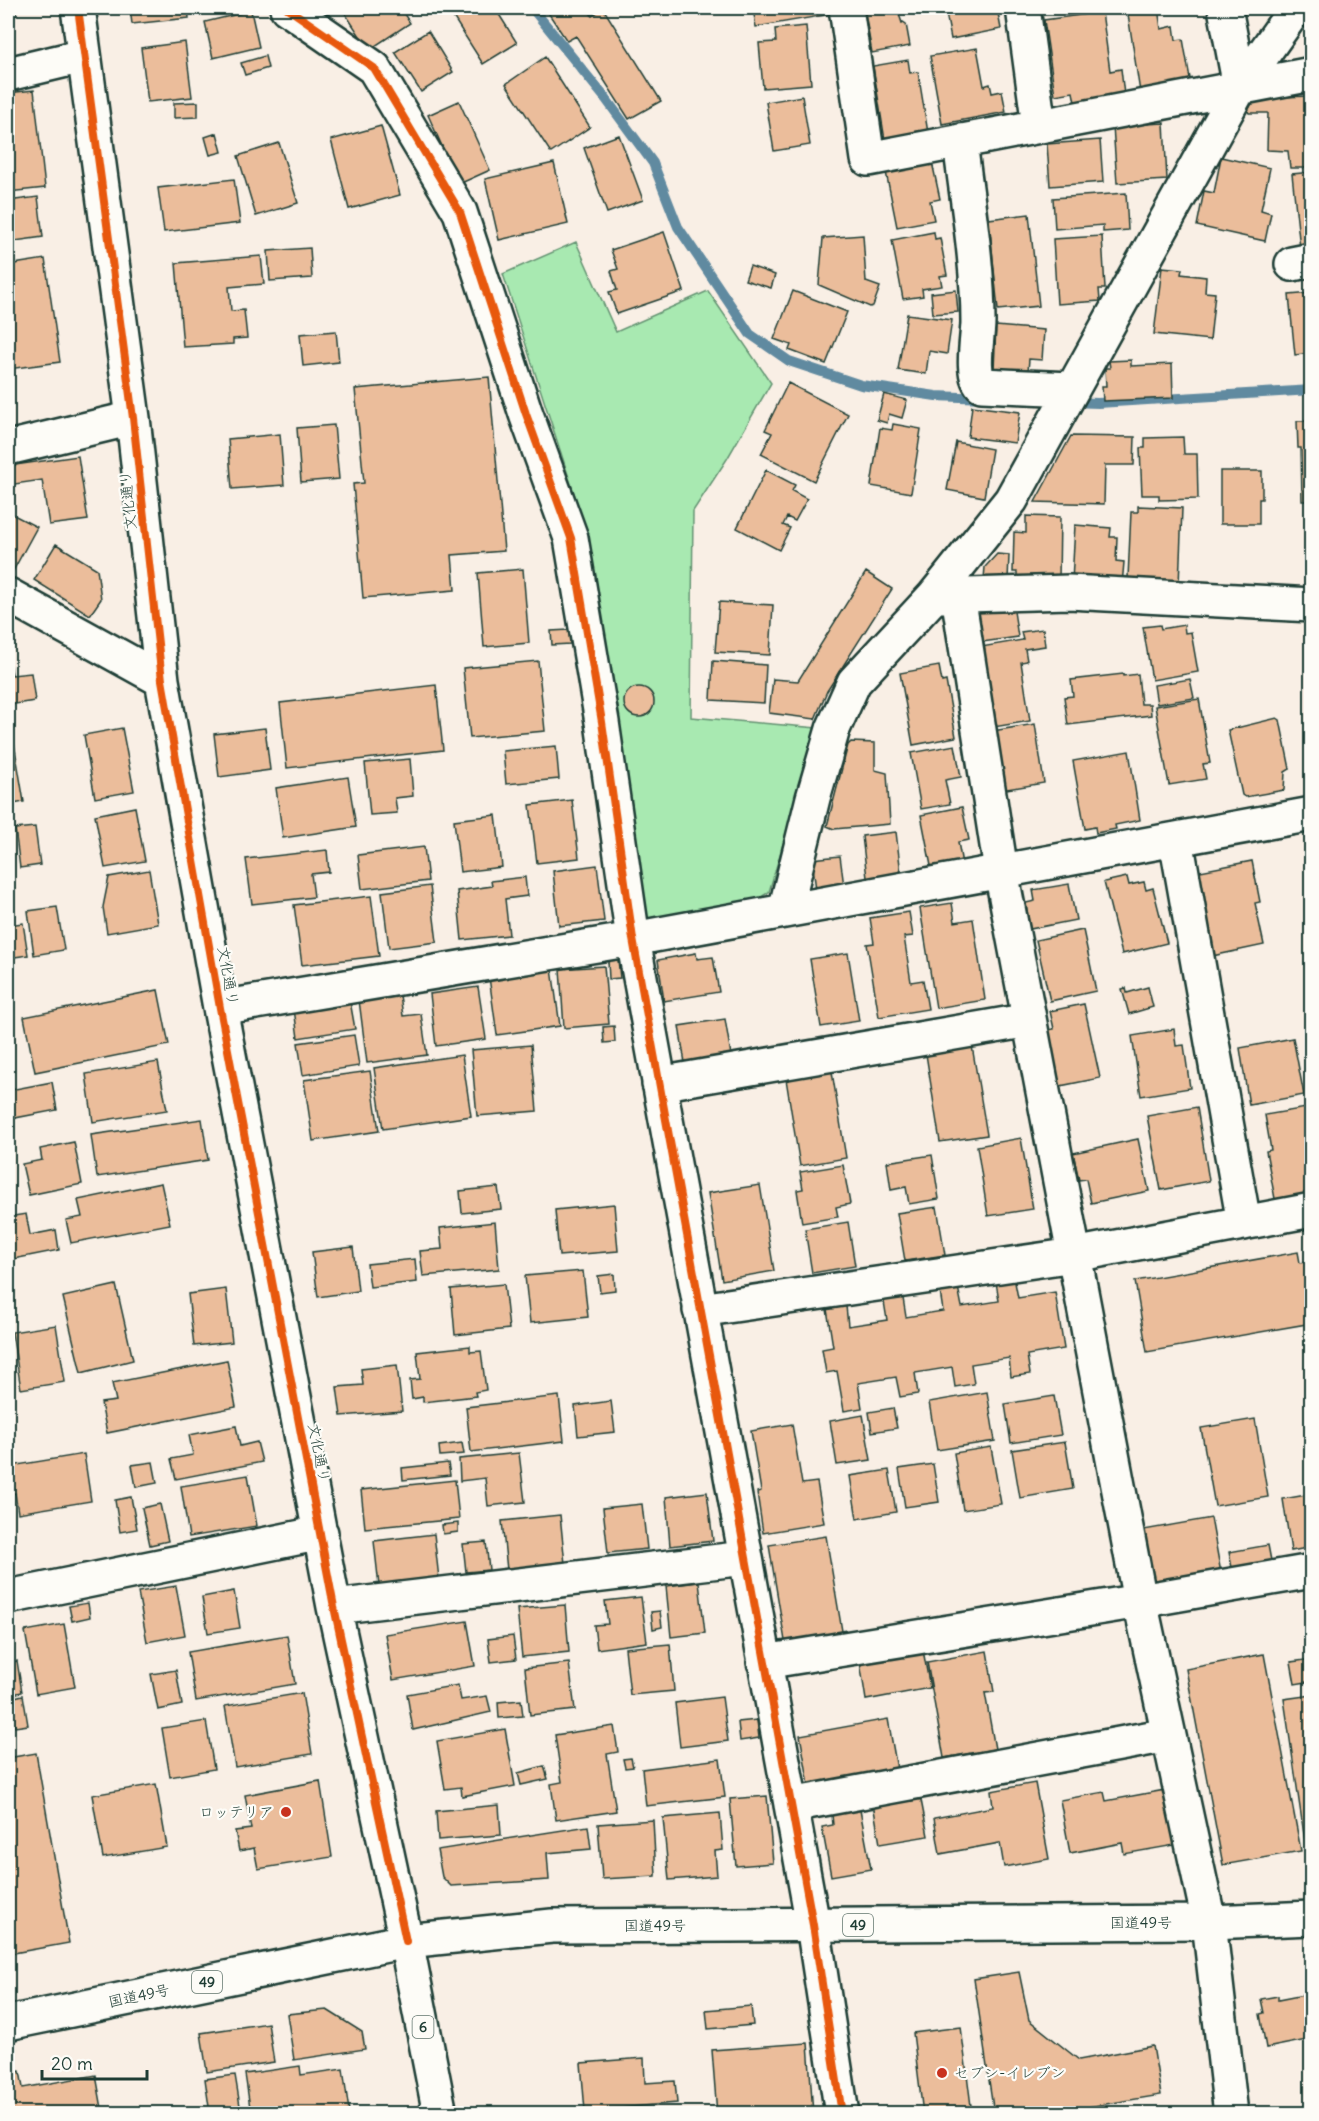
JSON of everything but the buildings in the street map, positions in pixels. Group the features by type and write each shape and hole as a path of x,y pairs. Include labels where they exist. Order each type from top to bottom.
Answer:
{"main road":[{"name":"文化通り","path":"78,8 133,418 162,680 220,1008 334,1607 406,1941"},
{"path":"287,8 374,68 460,212 526,414 570,538 602,722 633,939 813,1925 842,2114"},
{"path":"846,8 868,159 1311,74"},
{"path":"1023,8 1039,126"},
{"path":"1225,8 1240,87"},
{"path":"785,911 833,729 854,682 946,596 1011,500 1240,87 1296,8"},
{"path":"8,74 83,56"},
{"path":"960,141 978,297 976,357 978,382 982,385 1072,389"},
{"path":"8,448 133,418"},
{"path":"946,596 1069,592 1311,605"},
{"path":"8,595 162,680"},
{"path":"946,596 1001,871 1140,1601 1209,1922 1232,2114"},
{"path":"220,1008 633,939 1311,814"},
{"path":"1176,839 1244,1223"},
{"path":"659,1084 1029,1020"},
{"path":"700,1310 1074,1255 1311,1210"},
{"path":"8,1598 321,1533"},
{"path":"334,1607 745,1558"},
{"path":"764,1662 1140,1601 1311,1570"},
{"path":"790,1805 1168,1735"},
{"name":"国道49号","path":"8,2023 406,1941 552,1926 1209,1922 1311,1918"},
{"name":"6","path":"406,1941 440,2114"}],"green space":[{"path":"576,242 616,332 708,291 771,383 727,459 693,511 691,717 817,728 769,892 752,903 647,922 582,518 503,274"}],"waterway":[{"path":"532,8 606,99 653,163 678,227 750,334 789,361 861,385 936,396 985,398"},
{"path":"1069,402 1098,403 1312,390"}],"cycle path":[{"path":"78,8 133,418 162,680 220,1008 334,1607 406,1941"},
{"path":"287,8 374,68 460,212 526,414 571,538 602,722 633,939 813,1925 842,2114"}],"place":[{"name":"ロッテリア","path":"286,1812"},
{"name":"セブン-イレブン","path":"942,2073"}]}
